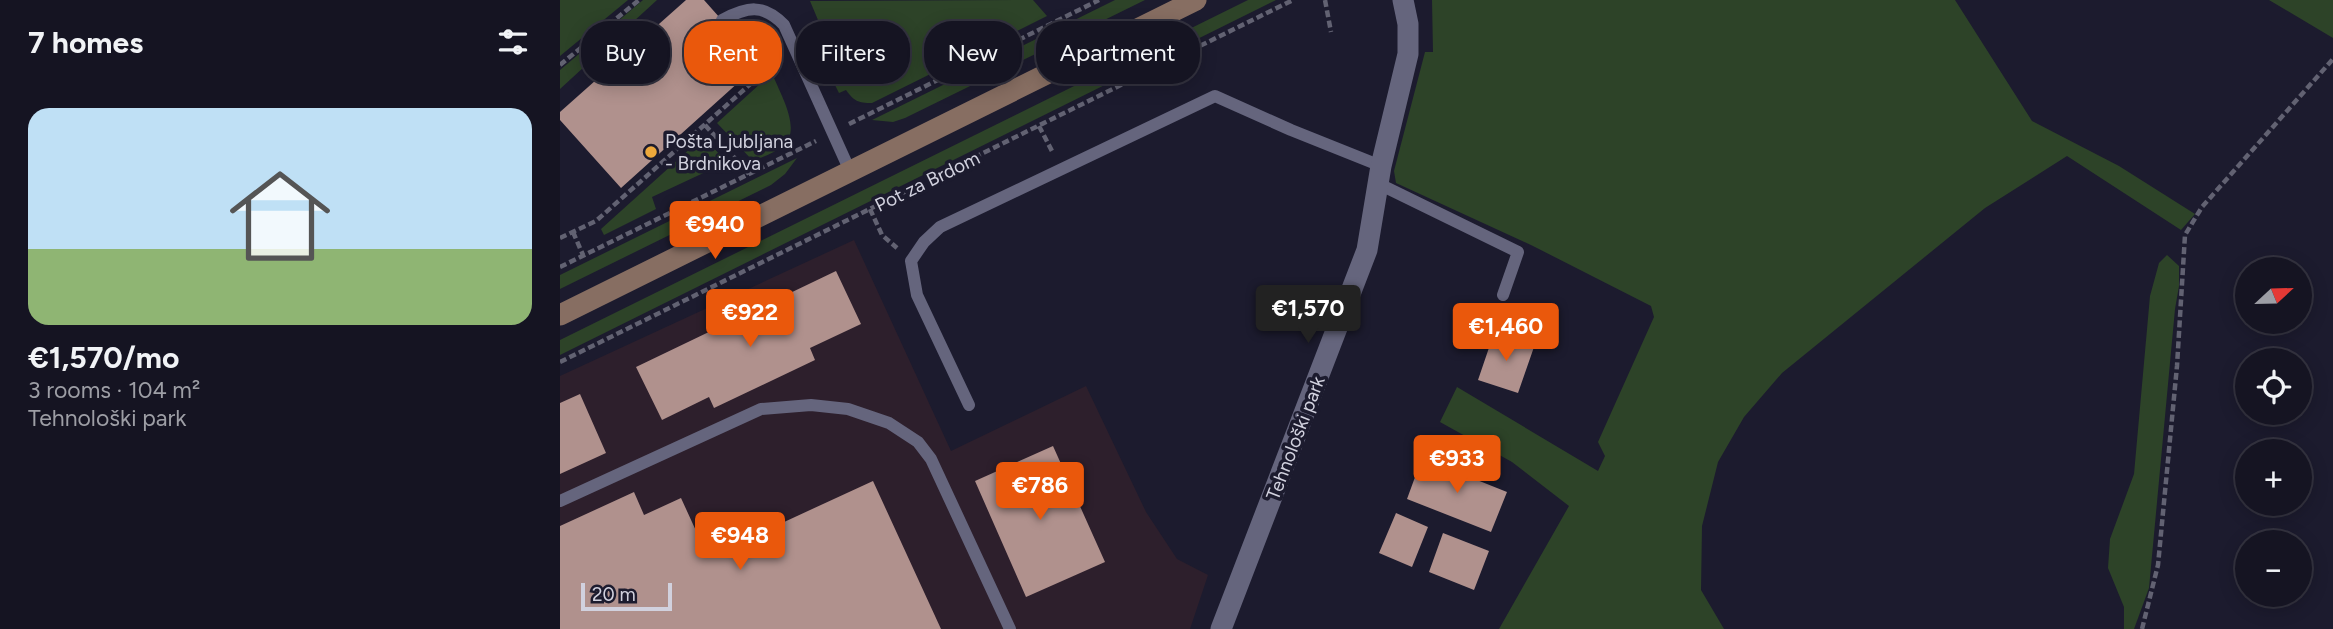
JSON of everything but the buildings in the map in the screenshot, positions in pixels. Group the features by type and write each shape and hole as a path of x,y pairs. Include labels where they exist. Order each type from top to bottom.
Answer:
{"main road":[{"path":"560,315 1196,0"}],"street":[{"name":"Tehnološki park","path":"1221,629 1367,250 1380,175 1408,54 1408,23 1403,0"}],"lane":[{"path":"722,20 745,9 759,9 774,14 784,25 850,171"},
{"path":"968,405 917,295 911,261 924,242 940,227 1216,96 1380,175 1518,252 1503,295"},
{"path":"560,501 761,409 811,405 848,409 889,423 918,442 931,459 1010,629"}],"path":[{"path":"560,65 639,0"},
{"path":"869,114 1099,0"},
{"name":"Pot za Brdom","path":"560,362 1293,0"},
{"path":"1325,0 1331,32"},
{"path":"560,238 596,221 773,64 766,50 784,25"},
{"path":"2142,629 2158,565 2177,366 2185,235 2202,207 2333,59"},
{"path":"705,125 749,174"},
{"path":"1039,126 1061,170"},
{"path":"560,267 800,149"},
{"path":"870,209 882,235"},
{"path":"573,232 583,255"}],"shaded area":[{"path":"854,240 951,451 1086,386 1146,512 1177,559 1208,575 1190,629 560,629 560,376"}],"green space":[{"path":"560,0 628,0 602,21 581,21 581,39 560,56"},
{"path":"643,0 657,0 634,21 618,21"},
{"path":"1033,0 1047,16 1022,28 1022,21 924,21 924,77 872,103 863,103 851,97 846,90 839,93 834,84 910,84 910,21 818,21 810,1"},
{"path":"1115,0 1145,0 1102,21 1072,21"},
{"path":"1248,0 1276,0 1200,38 1200,24"},
{"path":"1432,0 1955,0 2032,121 2119,166 2195,214 2181,230 2067,156 1985,208 1782,373 1744,417 1718,462 1702,526 1701,590 1724,629 1499,629 1569,506 1512,462 1440,422 1457,387 1598,471 1605,456 1598,442 1654,317 1651,306 1533,246 1396,183 1394,171 1425,52 1433,52"},
{"path":"2269,0 2333,0 2333,38"},
{"path":"1036,39 1036,54 1022,60 1022,46"},
{"path":"581,52 581,70 560,89 560,70"},
{"path":"760,84 777,84 788,111 791,131 783,146 753,161 717,123"},
{"path":"945,84 974,84 905,118 893,122 872,120"},
{"path":"1078,84 1107,84 560,355 560,340"},
{"path":"703,137 727,162 652,197 656,209 604,235 601,229"},
{"path":"797,158 785,174 771,185 560,289 560,275"},
{"path":"2167,255 2179,266 2179,286 2149,588 2134,629 2124,629 2124,607 2108,568 2110,539 2134,474 2150,296 2159,263"}],"place":[{"name":"Pošta Ljubljana - Brdnikova","path":"651,152"}]}
